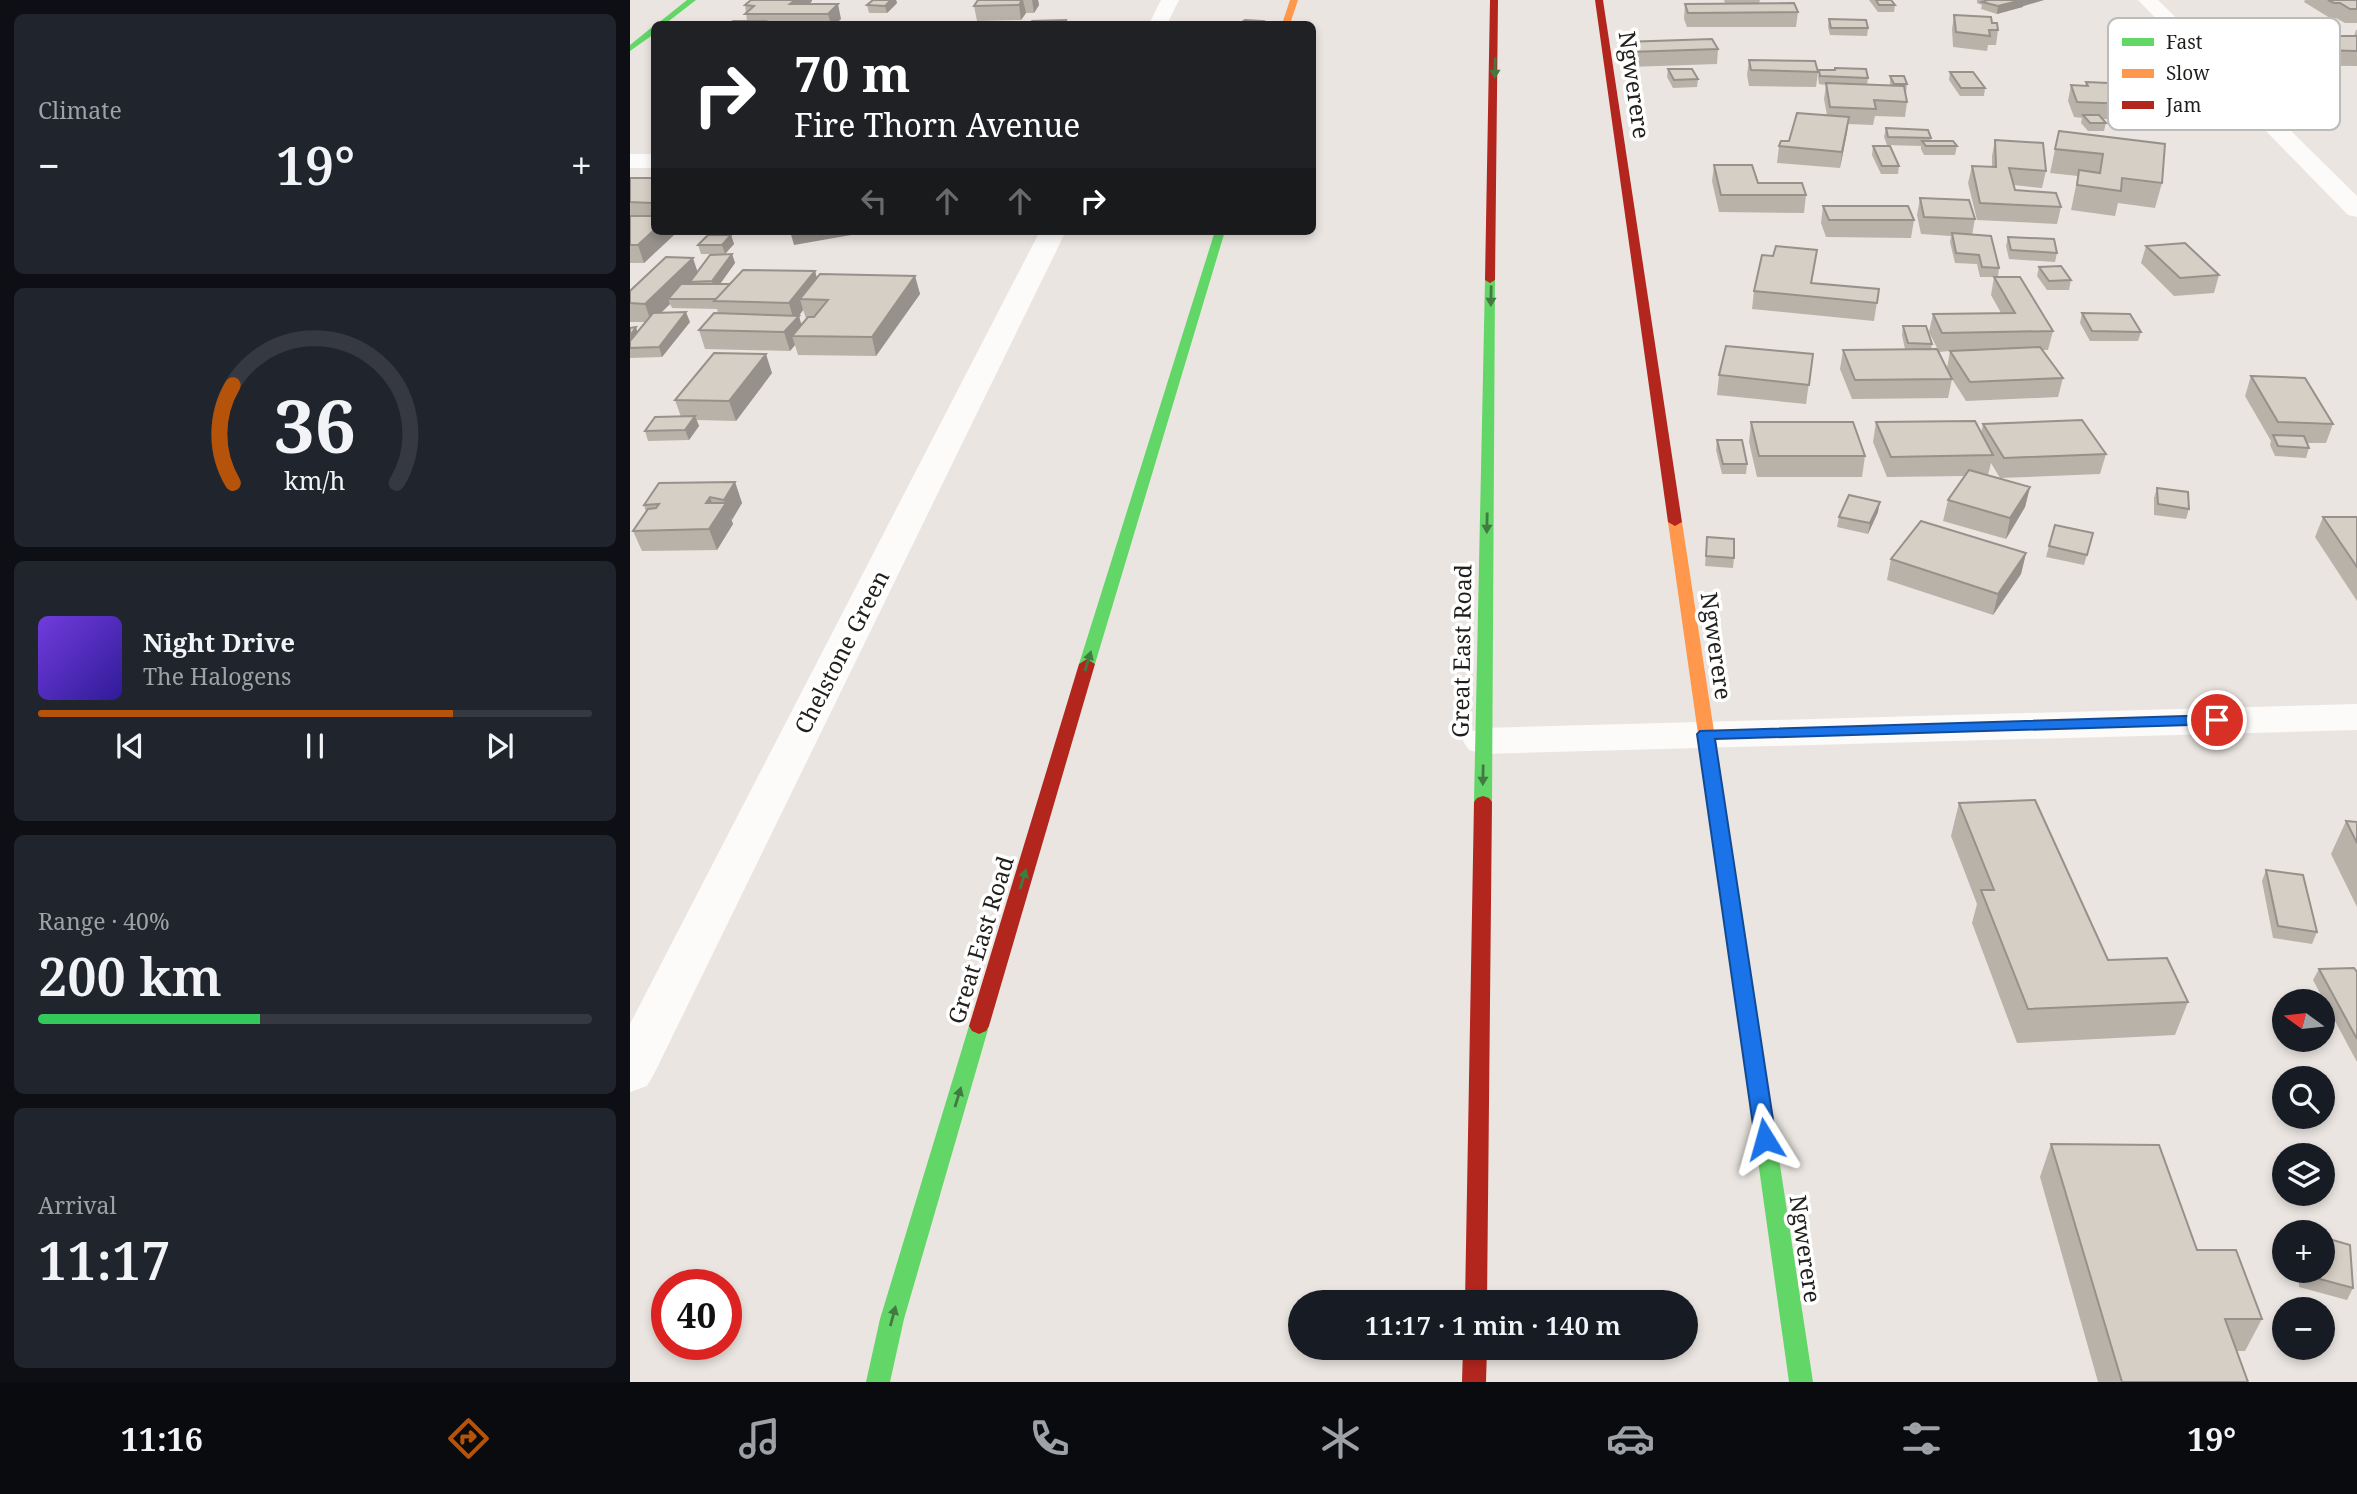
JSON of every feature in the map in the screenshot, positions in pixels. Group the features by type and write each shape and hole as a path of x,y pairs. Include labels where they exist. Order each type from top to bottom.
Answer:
{"main road":[{"path":"665,21 692,0"},
{"path":"1287,21 1294,0"},
{"name":"Great East Road","path":"1475,1290 1494,0"},
{"name":"Ngwerere","path":"1599,0 1801,1382"},
{"path":"630,49 651,32"},
{"name":"Great East Road","path":"878,1382 896,1306 1156,433 1219,235"},
{"path":"1474,1382 1475,1360"}],"street":[{"path":"1160,21 1170,0"},
{"path":"2147,0 2165,18"},
{"path":"2277,130 2357,210"},
{"path":"630,161 651,161"},
{"name":"Chelstone Green","path":"630,1072 1051,235"},
{"path":"1483,741 2357,718"}],"building":[{"path":"751,0 795,0 790,4 838,4 828,14 745,14 754,6 745,5"},
{"path":"873,0 891,0 885,6 867,5"},
{"path":"978,0 1022,0 1019,5 974,6"},
{"path":"1876,0 1891,0 1895,5 1879,5"},
{"path":"2022,0 1998,6 1982,2"},
{"path":"2328,0 2357,0 2357,9 2350,9"},
{"path":"1794,3 1798,12 1688,13 1685,4"},
{"path":"1954,15 1991,17 1992,23 1997,23 1998,30 1989,30 1990,36 1956,32"},
{"path":"1829,19 1866,20 1868,28 1831,28"},
{"path":"2340,36 2357,36 2357,51 2340,51"},
{"path":"1712,39 1718,49 1629,52 1624,42"},
{"path":"1749,60 1815,61 1818,72 1751,70"},
{"path":"1668,69 1692,69 1698,79 1674,80"},
{"path":"1866,69 1868,78 1820,76 1819,70"},
{"path":"1950,72 1973,72 1985,88 1961,88"},
{"path":"1890,76 1904,76 1907,84 1894,84"},
{"path":"2086,82 2108,83 2108,103 2077,102 2071,85 2088,86"},
{"path":"1826,83 1904,86 1907,102 1874,100 1876,109 1830,107"},
{"path":"1797,113 1849,117 1842,152 1779,146 1781,141 1789,141"},
{"path":"2083,115 2099,115 2106,123 2090,123"},
{"path":"1886,128 1928,130 1931,138 1888,137"},
{"path":"2059,131 2165,144 2162,183 2122,178 2121,191 2077,185 2079,170 2100,173 2103,154 2055,149"},
{"path":"1995,140 2043,143 2046,171 2009,168 2015,190 2056,193 2061,207 1980,203 1972,166 1996,167"},
{"path":"1922,141 1953,141 1957,146 1926,146"},
{"path":"1873,146 1890,146 1899,166 1882,166"},
{"path":"1714,165 1752,165 1758,183 1802,183 1806,195 1721,195"},
{"path":"630,178 651,178 651,203 630,202"},
{"path":"1920,198 1969,200 1975,219 1924,217"},
{"path":"1823,206 1908,206 1914,220 1829,220"},
{"path":"630,216 651,216 651,233 638,245 630,245"},
{"path":"1952,233 1991,236 1999,268 1982,267 1979,255 1956,253"},
{"path":"708,235 731,235 722,245 698,245"},
{"path":"2008,237 2054,239 2057,253 2011,250"},
{"path":"2185,243 2219,275 2180,278 2146,246"},
{"path":"1776,246 1817,250 1811,283 1879,289 1877,303 1754,291 1762,255 1773,256"},
{"path":"732,254 712,281 690,282 710,255"},
{"path":"666,257 693,258 645,304 630,303 630,291"},
{"path":"2061,266 2071,280 2049,281 2039,267"},
{"path":"743,270 815,271 789,303 714,301"},
{"path":"820,274 915,276 872,337 792,336 808,317 814,317 828,300 800,299"},
{"path":"1994,277 2020,277 2053,331 1942,333 1933,314 2015,313"},
{"path":"681,284 730,284 716,299 668,299"},
{"path":"686,312 659,347 630,348 630,341 653,313"},
{"path":"714,313 799,316 784,332 699,330"},
{"path":"2082,313 2130,314 2141,332 2092,331"},
{"path":"1903,326 1926,326 1932,344 1908,343"},
{"path":"1726,346 1813,354 1809,385 1719,375"},
{"path":"2040,347 2063,378 1970,382 1950,351"},
{"path":"1937,349 1952,379 1855,380 1843,350"},
{"path":"714,353 766,354 729,401 675,400"},
{"path":"2251,376 2305,378 2333,424 2278,422"},
{"path":"695,416 685,430 645,431 655,417"},
{"path":"2082,420 2106,454 2004,458 1983,424"},
{"path":"1975,421 1993,455 1891,457 1876,422"},
{"path":"1751,422 1853,422 1865,456 1759,456"},
{"path":"2273,435 2304,436 2309,448 2278,446"},
{"path":"1717,440 1742,440 1747,464 1723,464"},
{"path":"1969,470 2030,487 2010,518 1948,500"},
{"path":"735,482 724,500 710,497 706,503 726,503 709,529 633,531 648,509 656,508 659,504 644,505 659,483"},
{"path":"2157,488 2188,492 2189,509 2158,504"},
{"path":"1849,495 1880,502 1870,523 1839,517"},
{"path":"2323,517 2357,517 2357,567"},
{"path":"1921,521 2026,553 1998,594 1891,559"},
{"path":"2055,525 2093,533 2087,555 2049,546"},
{"path":"1707,537 1734,539 1734,558 1706,556"},
{"path":"2035,800 2108,960 2167,958 2188,1002 2028,1009 1981,890 1994,890 1959,803"},
{"path":"2346,821 2357,822 2357,843"},
{"path":"2266,870 2303,875 2317,932 2278,926"},
{"path":"2354,968 2357,972 2357,1039 2335,998 2335,989 2330,989 2319,969"},
{"path":"2051,1144 2159,1145 2197,1250 2236,1250 2262,1319 2225,1319 2248,1382 2122,1382"},
{"path":"2335,1241 2350,1245 2353,1288 2335,1283"}],"traffic: fast":[{"path":"665,21 692,0"},
{"path":"630,49 651,32"},
{"path":"1087,664 1219,235"},
{"path":"1483,802 1490,280"},
{"path":"1728,882 1801,1382"},
{"path":"878,1382 892,1319 979,1026"}],"traffic: slow":[{"path":"1287,21 1294,0"},
{"path":"1675,522 1728,882"}],"traffic: jam":[{"path":"1490,280 1494,0"},
{"path":"1599,0 1675,522"},
{"path":"979,1026 1087,664"},
{"path":"1476,1290 1483,802"},
{"path":"1474,1382 1475,1360"}],"route":[{"path":"1765,1139 1706,734 2217,720"}]}
